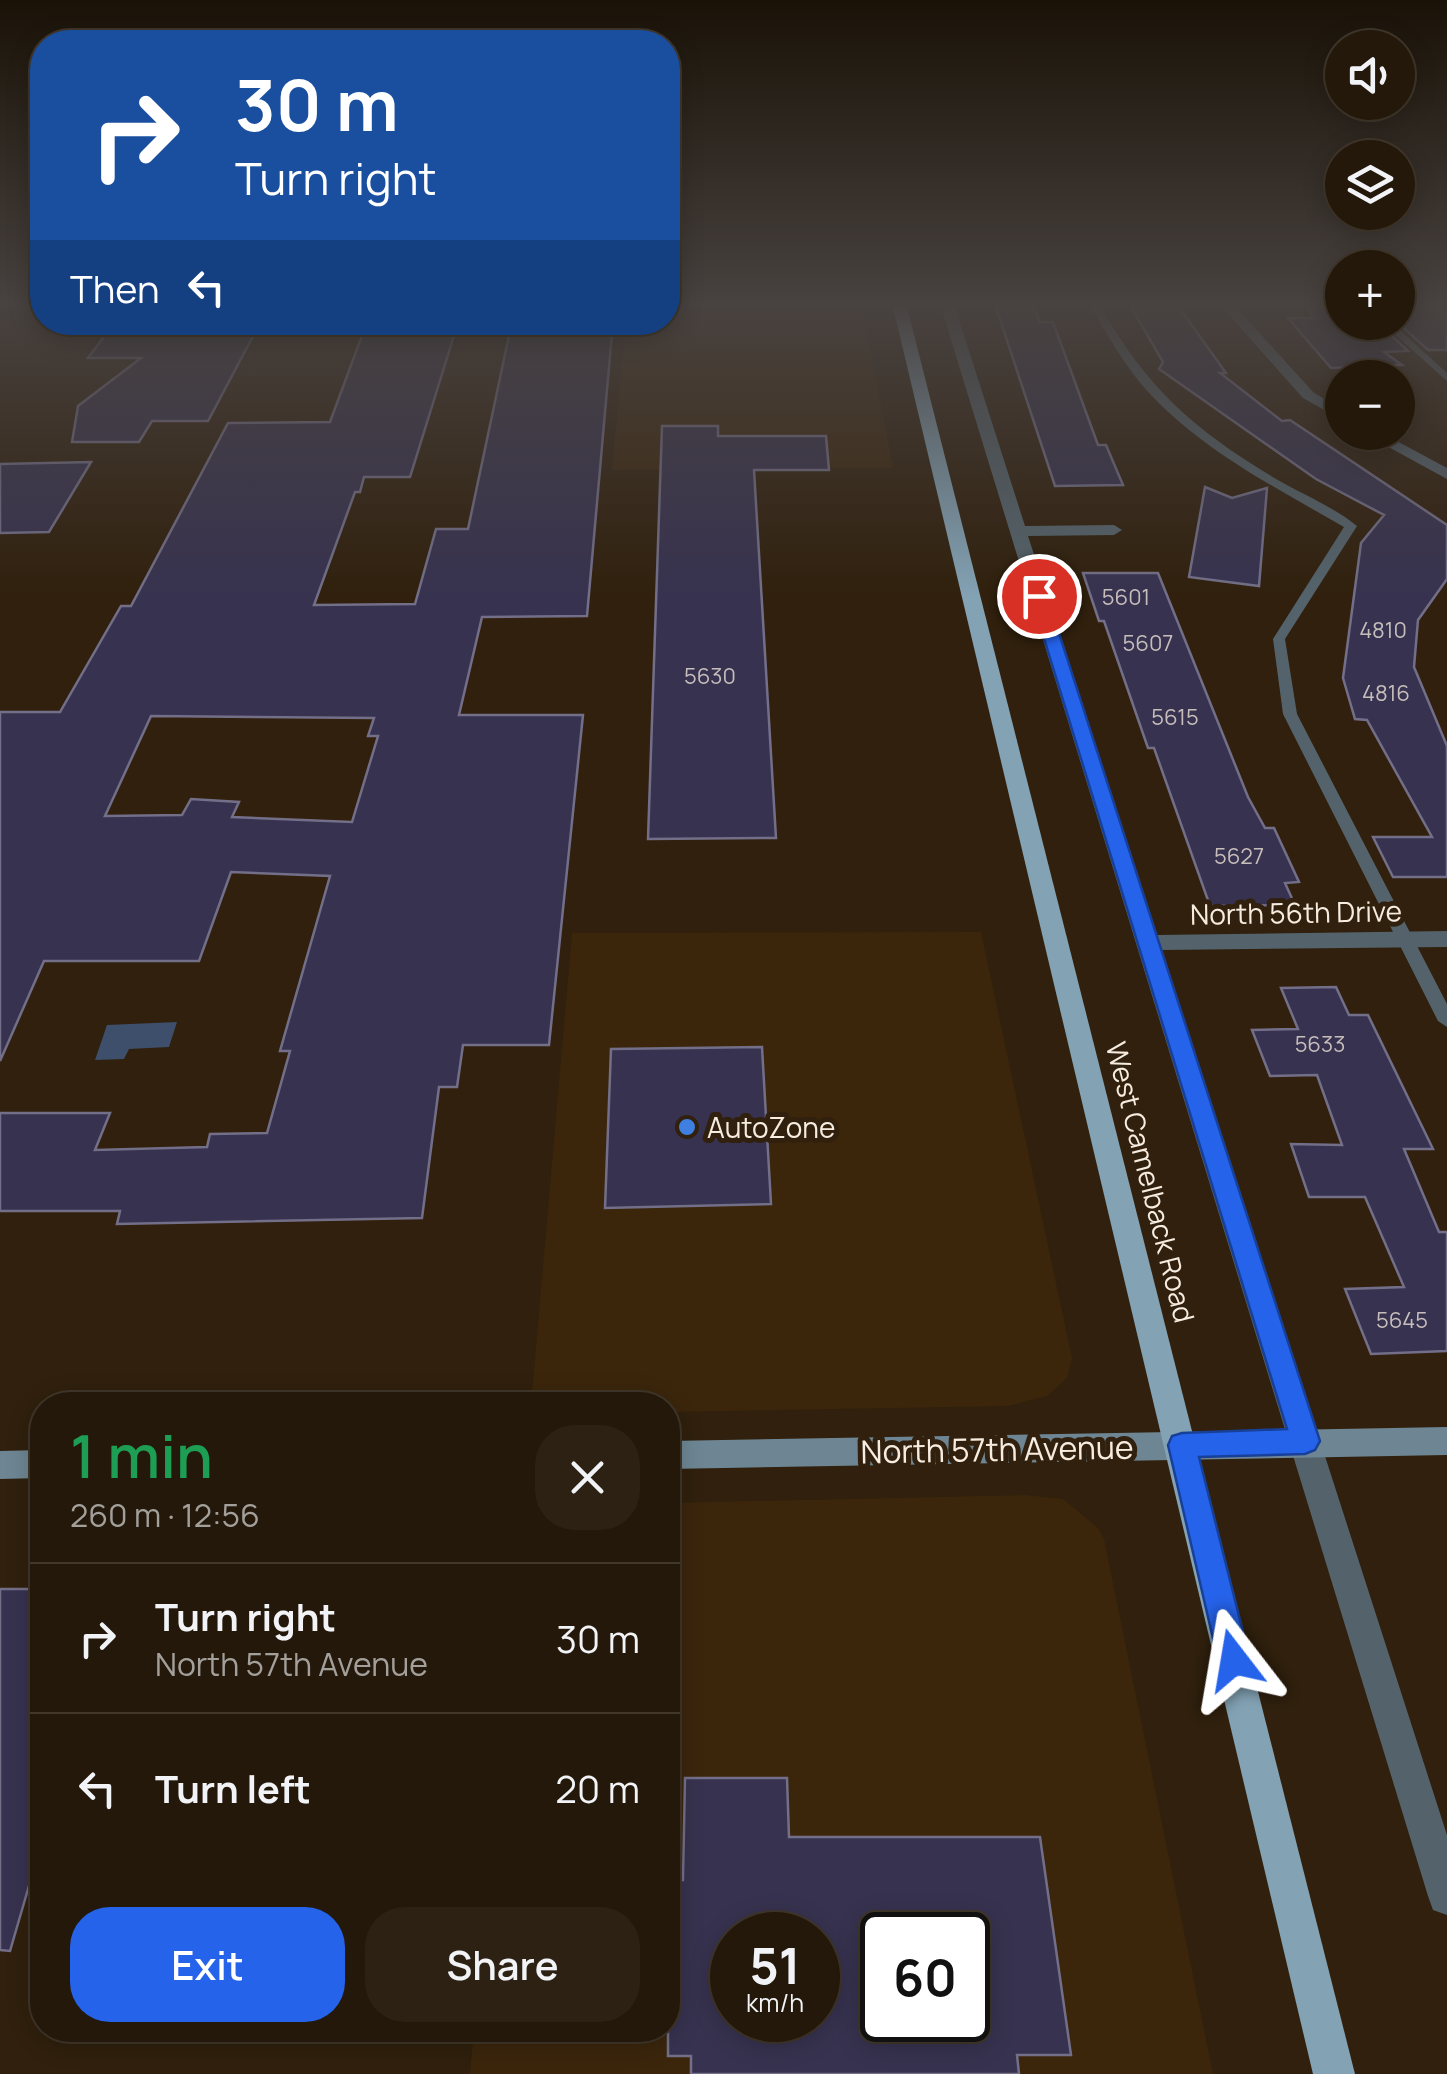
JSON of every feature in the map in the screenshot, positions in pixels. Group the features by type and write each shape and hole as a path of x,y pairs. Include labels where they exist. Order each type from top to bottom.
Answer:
{"main road":[{"name":"West Camelback Road","path":"924,404 1334,2074"}],"street":[{"path":"979,404 1447,1896"},
{"path":"1402,450 1447,474"},
{"path":"1019,531 1114,530"},
{"name":"North 56th Drive","path":"1147,944 1447,939"},
{"name":"North 57th Avenue","path":"680,1455 1447,1441"},
{"path":"0,1465 30,1464"}],"lane":[{"path":"1164,404 1196,435 1352,526 1279,639 1290,714 1447,1020"}],"shaded area":[{"path":"618,404 881,404 893,468 612,470"},
{"path":"981,932 1072,1358 1067,1378 1047,1396 1008,1406 680,1412 680,1392 532,1392 572,933"},
{"path":"1025,1495 1063,1499 1098,1528 1104,1539 1213,2074 470,2074 473,2042 680,2042 680,1503"}],"water":[{"path":"177,1022 169,1047 129,1049 124,1059 95,1060 107,1025"}],"building":[{"path":"217,404 208,421 152,421 139,442 72,442 78,406"},
{"path":"337,404 433,404 410,477 364,477 360,492 355,492 314,605 415,604 436,529 468,529 495,404 606,404 587,616 482,617 459,715 583,715 549,1045 463,1045 457,1087 439,1087 422,1218 117,1224 120,1211 0,1211 0,1113 110,1113 95,1150 207,1147 210,1134 267,1133 290,1051 280,1051 330,876 231,872 199,961 44,961 0,1061 0,712 60,712 121,606 131,606 228,423 330,422","holes":["151,716 374,718 368,736 378,736 352,822 232,817 239,802 191,799 182,815 105,816"]},
{"path":"1028,404 1083,404 1098,445 1106,445 1123,485 1055,486"},
{"path":"1209,404 1260,404 1282,421 1290,420 1325,443 1325,450 1335,450 1447,525 1447,579 1418,620 1414,667 1447,746 1447,877 1393,877 1373,837 1432,837 1367,720 1355,719 1343,678 1361,543 1384,515 1316,479"},
{"path":"662,426 718,426 718,436 826,436 829,470 754,470 776,838 648,839"},
{"path":"91,462 49,532 0,533 0,464"},
{"path":"1205,487 1232,498 1267,488 1259,586 1189,577"},
{"path":"1083,573 1158,573 1248,797 1265,828 1274,828 1299,882 1285,883 1295,905 1210,906 1154,748 1148,748"},
{"path":"1336,987 1349,1015 1368,1015 1433,1149 1404,1149 1439,1232 1447,1232 1447,1351 1371,1354 1345,1289 1404,1287 1365,1197 1309,1197 1291,1144 1342,1145 1317,1075 1270,1076 1252,1030 1298,1029 1281,988"},
{"name":"AutoZone","path":"762,1047 771,1204 605,1208 611,1049"},
{"path":"0,1589 30,1589 30,1882 10,1951 0,1950"},
{"path":"685,1778 787,1778 789,1837 1040,1837 1071,2055 1017,2055 1019,2074 691,2074 691,2056 668,2056 668,2042 680,2042 680,1880"}],"place":[{"name":"AutoZone","path":"687,1127"}],"route":[{"path":"1039,596 1305,1441 1182,1445 1234,1660"}]}
